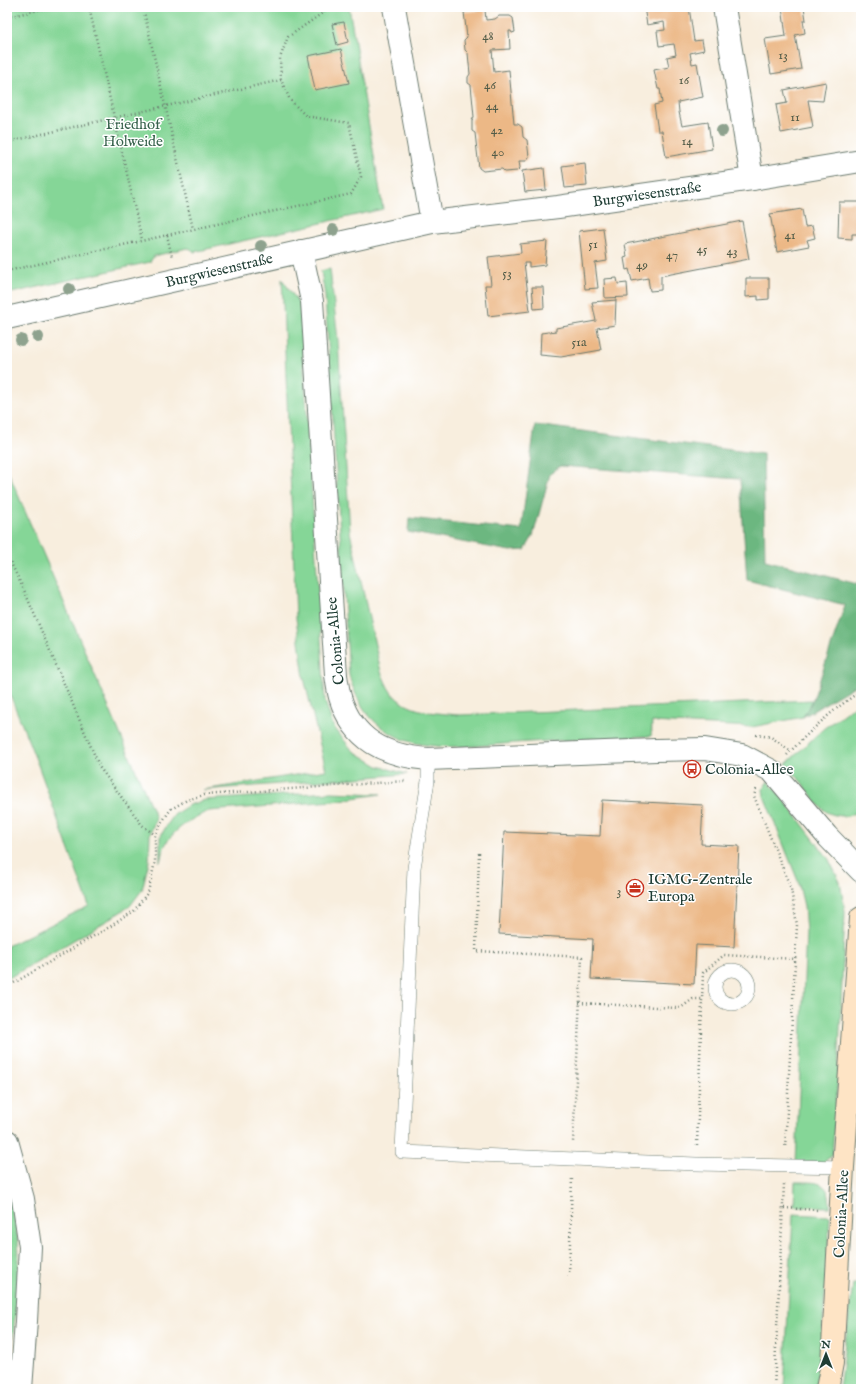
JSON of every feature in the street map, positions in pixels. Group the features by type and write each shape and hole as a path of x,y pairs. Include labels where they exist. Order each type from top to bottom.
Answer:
{"main road":[{"name":"Colonia-Allee","path":"827,1389 832,1363 843,1167 861,918"}],"street":[{"path":"394,7 432,222"},
{"path":"724,7 752,180"},
{"name":"Burgwiesenstraße","path":"7,318 432,222 558,207 752,180 861,161"},
{"name":"Colonia-Allee","path":"301,252 312,301 336,676 340,696 348,717 364,737 385,751 410,758 428,759 656,750 705,750 742,755 772,771 827,836 861,871"},
{"path":"7,1141 23,1199 30,1247 26,1321 20,1389"}],"lane":[{"path":"428,759 428,781 414,868 402,1152 696,1164 843,1167"}],"path":[{"path":"7,17 52,7"},
{"path":"89,7 142,240"},
{"path":"143,7 193,229"},
{"path":"7,271 351,194 361,177 349,123 306,116 290,100 281,80 280,58 288,37 324,12 323,7"},
{"path":"7,142 281,80"},
{"path":"167,235 171,252"},
{"path":"7,555 24,590 100,768 142,825 155,835"},
{"path":"774,1389 797,926 790,889 754,796 756,786 814,727 841,704 861,691"},
{"path":"7,986 111,926 134,910 148,892 155,862 155,835 171,809 187,800 204,795 396,781 428,781"},
{"path":"479,853 476,951 582,957 572,1159 569,1276"},
{"path":"696,1164 703,974 724,955 796,959"},
{"path":"580,1003 676,1008 682,1007 693,999 702,999"},
{"path":"784,1208 841,1212"}],"green space":[{"name":"Friedhof Holweide","path":"7,7 349,7 383,209 194,252 187,248 154,256 150,262 7,294"},
{"path":"330,269 338,340 350,532 381,672 390,690 398,699 405,704 422,711 460,715 813,700 803,717 752,727 652,722 651,736 459,747 422,744 406,740 392,734 376,723 359,701 349,675 325,296 321,271"},
{"path":"282,279 300,305 325,701 333,726 352,750 378,766 407,774 203,790 326,770 304,678 296,618"},
{"path":"535,425 763,454 765,560 861,585 861,682 803,717 813,700 845,605 747,580 740,479 560,466 550,474 533,536 525,550 510,551 408,532 409,518 521,530"},
{"path":"7,469 156,818 150,834 149,861 142,890 130,906 7,979 7,946 89,906 38,765 7,687"},
{"path":"861,701 861,808 849,815 834,815 820,807 786,764 823,729"},
{"path":"768,781 828,858 840,882 845,912 838,1074 832,1156 823,1162 796,1163 806,932 804,906 798,881 764,796 763,789"},
{"path":"331,792 381,794 333,801 209,811 189,821 176,831 166,843 160,862 160,837 175,814 189,805 205,800"},
{"path":"7,1180 17,1231 19,1278 7,1389"},
{"path":"795,1182 821,1184 828,1192 830,1207 794,1206"},
{"path":"793,1214 830,1216 821,1355 815,1389 784,1389"},
{"path":"853,1284 861,1284 861,1389 839,1389"}],"building":[{"path":"644,7 689,7 694,41 702,40 704,50 690,53 692,64 697,63 703,97 678,102 679,112 682,126 708,122 712,149 666,157 662,131 658,131 654,105 662,103 660,89 658,89 654,70 669,67 667,57 676,55 674,44 659,46 657,31 665,30 664,22 647,25"},
{"path":"782,7 804,7 806,20 803,20 805,33 795,35 801,69 771,74 765,39 786,36"},
{"path":"485,10 486,20 495,19 499,16 510,16 513,18 515,32 512,33 509,31 510,49 492,50 494,72 509,70 514,124 518,124 522,127 523,137 527,140 529,157 526,161 519,161 520,168 517,171 505,172 502,169 483,171 479,168 475,133 472,131 472,120 474,117 471,85 468,83 468,77 470,74 468,53 465,50 464,40 467,37 464,12"},
{"path":"344,22 348,42 337,45 332,24"},
{"path":"341,49 349,83 315,90 308,56"},
{"path":"826,82 823,101 808,100 813,127 781,133 776,105 787,103 784,90"},
{"path":"585,163 587,186 565,188 562,166"},
{"path":"544,168 546,190 525,192 522,171"},
{"path":"839,202 861,202 861,234 852,234 852,239 838,238"},
{"path":"802,209 805,227 812,226 815,238 807,240 809,246 777,252 770,214"},
{"path":"742,221 749,259 661,276 661,290 650,291 648,278 632,281 629,269 626,270 624,258 627,257 625,244"},
{"path":"603,228 607,261 595,263 598,288 585,289 579,231"},
{"path":"547,241 545,265 529,267 529,263 524,263 530,311 488,316 485,285 491,285 488,257 521,253 520,244"},
{"path":"617,278 618,284 627,283 628,297 605,298 604,279"},
{"path":"746,278 769,278 769,299 758,300 758,296 746,297"},
{"path":"532,287 543,287 544,308 534,309"},
{"path":"616,300 615,325 597,328 601,350 561,357 540,355 541,333 556,331 556,328 596,321 592,302"},
{"path":"602,800 703,805 701,844 739,846 734,947 696,945 694,984 591,979 593,939 499,934 504,832 600,836"}],"place":[{"name":"Colonia-Allee","path":"692,769"},
{"name":"IGMG-Zentrale Europa","path":"635,888"}]}
